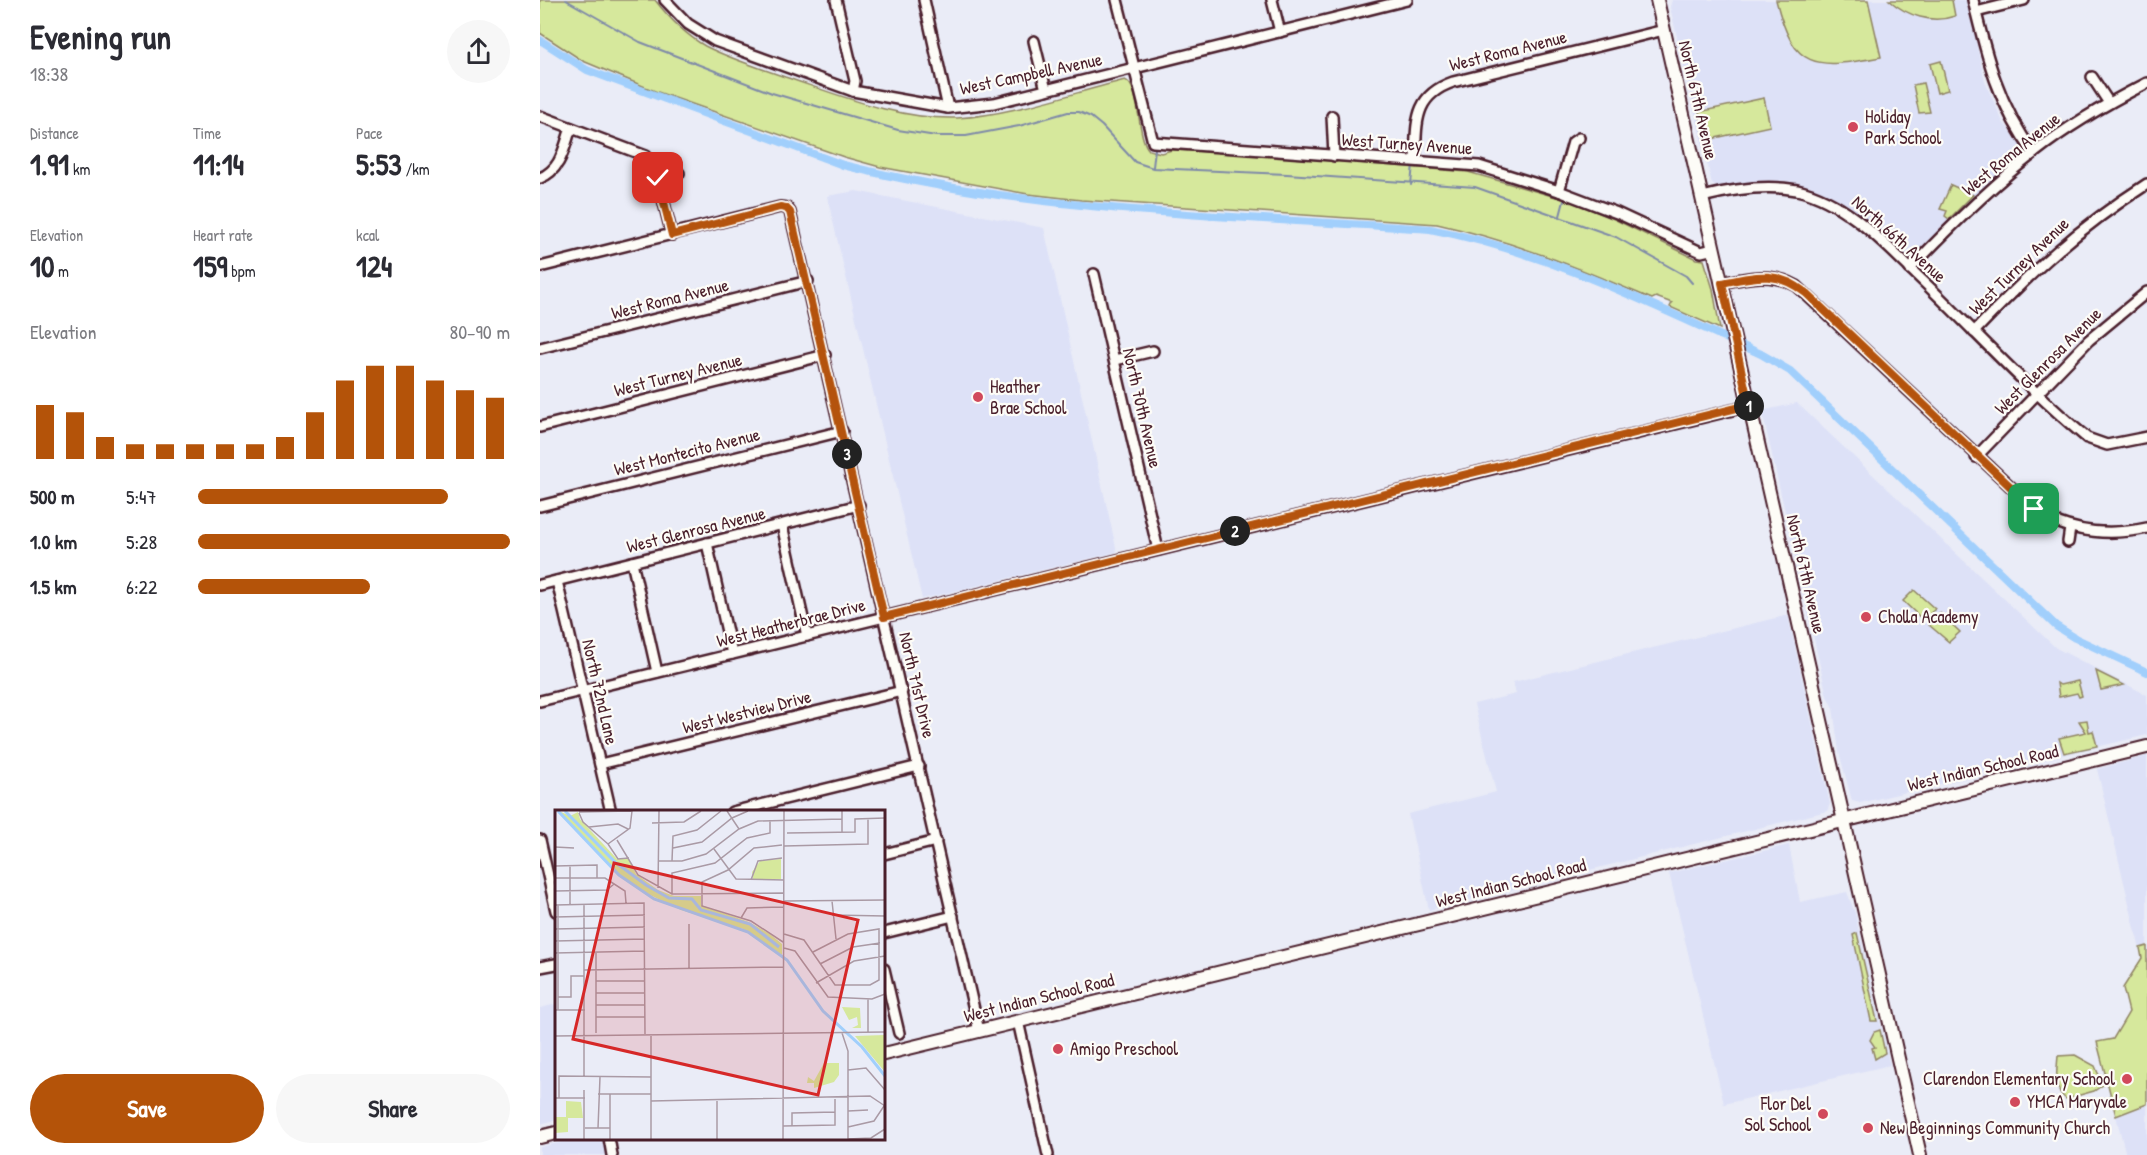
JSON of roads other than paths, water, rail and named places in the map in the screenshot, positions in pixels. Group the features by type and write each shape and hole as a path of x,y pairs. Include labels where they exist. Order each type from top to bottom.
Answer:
{"main road":[{"name":"North 67th Avenue","path":"1657,0 1920,1155"},
{"name":"West Indian School Road","path":"885,1053 2147,747"},
{"path":"540,1137 555,1133"}],"street":[{"name":"West Campbell Avenue","path":"665,0 688,24 715,41 853,91 948,108 985,104 1046,90 1407,0"},
{"path":"836,0 855,81 853,91"},
{"path":"924,0 948,108"},
{"path":"1118,0 1134,68"},
{"path":"1272,0 1280,32"},
{"path":"1973,0 1994,81 2010,116 2034,153"},
{"path":"1976,12 2024,0"},
{"name":"West Roma Avenue","path":"1415,159 1418,112 1425,100 1437,88 1453,82 1664,30"},
{"path":"1034,41 1046,90"},
{"name":"West Turney Avenue","path":"1134,68 1153,142 1334,156 1415,159 1479,166 1559,191 1617,213 1701,252 1714,249"},
{"path":"2092,77 2109,103"},
{"name":"West Roma Avenue","path":"1910,269 1977,201 2034,153 2109,103 2147,82"},
{"path":"540,116 637,151 651,162 658,178 672,235 540,267"},
{"path":"1332,116 1334,156"},
{"path":"540,178 555,169 561,160 570,128"},
{"path":"1559,191 1573,142 1579,138"},
{"path":"658,178 679,173"},
{"name":"West Turney Avenue","path":"1974,332 2026,277 2066,241 2147,184"},
{"name":"North 66th Avenue","path":"1702,197 1749,188 1784,188 1809,194 1848,213 2039,393"},
{"name":"North 71st Drive","path":"672,235 786,208 793,218 979,1031"},
{"name":"North 70th Avenue","path":"1094,274 1158,550"},
{"path":"1722,283 1765,276 1786,280 1797,286 1976,457 2042,516 2070,528 2110,533 2147,528"},
{"name":"West Roma Avenue","path":"540,348 808,281"},
{"name":"West Glenrosa Avenue","path":"1976,457 2089,340 2146,296"},
{"path":"1114,360 1153,351"},
{"name":"West Turney Avenue","path":"540,427 825,355"},
{"path":"2039,393 2074,428 2095,443 2116,444 2147,436"},
{"name":"West Heatherbrae Drive","path":"540,701 1749,405"},
{"name":"West Montecito Avenue","path":"540,506 842,431"},
{"name":"West Glenrosa Avenue","path":"540,585 859,505"},
{"path":"782,525 807,636"},
{"path":"2068,542 2070,528"},
{"path":"707,543 732,654"},
{"path":"632,562 657,672"},
{"name":"North 72nd Lane","path":"557,581 611,810"},
{"name":"West Westview Drive","path":"600,764 902,691"},
{"path":"740,810 919,766"},
{"path":"540,840 555,907"},
{"path":"885,854 936,841"},
{"path":"885,933 953,916"},
{"path":"540,968 555,964"},
{"path":"885,974 898,1033"},
{"path":"1018,1021 1048,1155"},
{"path":"609,1140 612,1155"}],"waterway":[{"path":"566,0 640,42 772,93 898,130 936,136 966,136 1019,126 1068,112 1079,112 1091,117 1102,126 1135,162 1153,168 1287,174 1475,187 1616,237 1686,276 1692,283"},
{"path":"540,40 587,70 843,165 915,181 1061,203 1208,216 1430,229 1516,251 1599,282 1761,354 1790,371 2056,626 2075,638 2147,672"},
{"path":"1153,167 1155,149"},
{"path":"1411,185 1413,164"},
{"path":"1560,216 1565,197"}],"place":[{"name":"Holiday Park School","path":"1853,127"},
{"name":"Heather Brae School","path":"978,397"},
{"name":"Cholla Academy","path":"1866,617"},
{"name":"Amigo Preschool","path":"1058,1049"},
{"name":"Clarendon Elementary School","path":"2127,1079"},
{"name":"YMCA Maryvale","path":"2015,1102"},
{"name":"Flor Del Sol School","path":"1823,1114"},
{"name":"New Beginnings Community Church","path":"1868,1128"}]}
